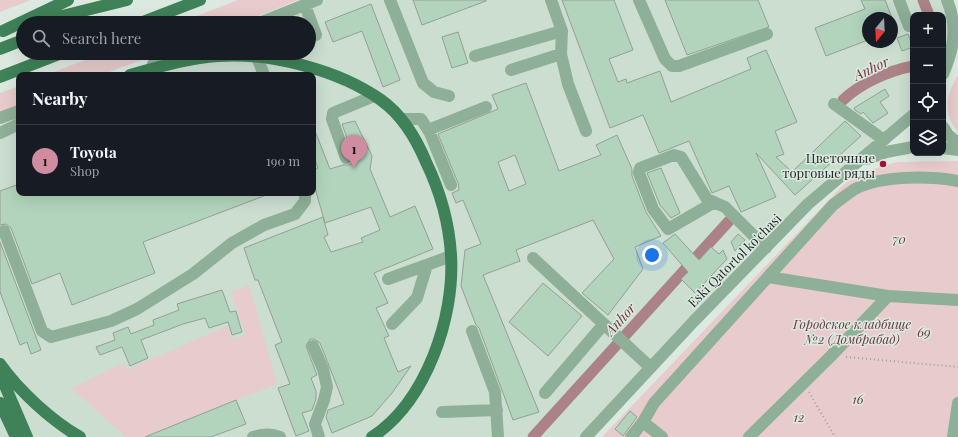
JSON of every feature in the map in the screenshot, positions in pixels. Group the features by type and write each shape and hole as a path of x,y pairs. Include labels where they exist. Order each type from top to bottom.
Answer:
{"main road":[{"path":"33,16 68,0"},
{"path":"62,16 127,0"},
{"path":"86,16 127,0"},
{"path":"158,16 200,0"},
{"path":"1,31 16,24"},
{"path":"1,31 16,28"},
{"path":"0,49 16,43"},
{"path":"0,77 44,60"},
{"path":"141,72 188,60"},
{"path":"277,60 296,63 324,71 354,83 374,96 401,119 418,144 433,176 448,225 451,256 450,285 438,341 418,389 404,408 383,430 372,437"},
{"path":"0,364 38,404 68,430 80,437"},
{"path":"0,374 28,437"},
{"path":"0,403 16,437"}],"street":[{"path":"277,16 317,0"},
{"path":"390,0 423,83 434,92 449,96"},
{"path":"551,0 562,31 561,54 568,84 586,131"},
{"path":"639,0 665,59 672,66 678,66 767,34"},
{"path":"899,0 909,26"},
{"path":"946,66 951,54 955,33 952,12 947,0"},
{"path":"305,5 309,16"},
{"path":"475,56 562,31"},
{"path":"511,70 561,54"},
{"path":"134,72 164,60"},
{"path":"259,60 263,72"},
{"path":"346,158 332,119 333,113 374,96"},
{"path":"834,104 884,140"},
{"path":"428,130 486,108"},
{"path":"0,118 16,112"},
{"name":"Eski Qatortol ko'chasi","path":"586,437 650,367 808,204 910,118"},
{"path":"401,119 420,119 428,130 451,185"},
{"path":"0,134 16,126"},
{"path":"946,132 958,143"},
{"path":"853,165 886,152 910,148"},
{"path":"946,148 958,150"},
{"path":"713,203 668,230 653,209 639,173 640,168 674,155 681,157 702,194 713,203 725,207 766,248"},
{"path":"631,437 643,422 654,403 833,205 856,189 886,180 942,178 958,181"},
{"path":"4,231 42,331 51,337 111,321 137,309 193,274 232,243 264,225 295,214 305,202 305,196"},
{"path":"388,279 451,256"},
{"path":"533,258 650,367"},
{"path":"392,324 417,298 427,265"},
{"path":"768,277 888,296 958,300"},
{"path":"749,437 831,356 888,296"},
{"path":"545,393 604,324"},
{"path":"472,331 495,392 498,437"},
{"path":"313,346 323,369 327,387 315,424 319,437"},
{"path":"953,437 958,403"},
{"path":"442,412 497,410"},
{"path":"643,422 662,437"},
{"path":"253,437 263,434 280,437"}],"path":[{"path":"831,356 958,367"},
{"path":"804,382 835,437"}],"shaded area":[{"path":"317,0 947,0 952,12 946,53 946,12 910,12 910,118 853,165 586,437 0,437 0,133 16,125 16,196 316,196 316,72 134,72 164,60 316,60 316,16 277,16"}],"green space":[{"path":"0,0 31,0 0,12"},
{"path":"238,0 298,0 258,16 197,16"},
{"path":"85,60 142,60 109,72 54,72"},
{"path":"958,75 958,132 950,117 948,104 951,90"},
{"path":"16,87 16,106 0,113 0,93"},
{"name":"Городское кладбище №2 (Домбрабад)","path":"958,161 958,437 602,437 844,184 870,170 897,162"},
{"path":"249,285 277,384 143,437 126,437 71,388 124,363 127,370 227,326 232,339 246,335 231,292"}],"building":[{"path":"413,0 486,0 486,1 422,25"},
{"path":"562,0 614,0 633,50 609,59 618,82 626,79 627,83 660,71 671,102 751,69 747,58 766,50 797,122 775,131 784,154 776,157 792,172 845,121 861,136 795,195 756,153 776,197 741,212 729,186 712,193 689,141 659,153 643,115 610,128"},
{"path":"665,0 758,0 769,27 687,55"},
{"path":"861,0 885,0 890,12 862,12 862,42 826,56 815,28 865,9"},
{"path":"371,4 400,80 383,87 362,31 333,42 325,22"},
{"path":"458,32 468,63 452,68 442,37"},
{"path":"908,34 910,39 910,48 902,51 898,38"},
{"path":"526,83 559,171 601,155 596,145 617,135 632,169 632,176 646,212 661,236 635,247 643,269 608,315 582,293 614,259 593,220 516,250 520,261 483,275 539,412 513,420 479,328 476,325 461,286 465,250 481,244 463,200 456,203 452,193 459,190 458,183 438,134 498,109 492,95","holes":["515,155 526,184 509,191 498,162"]},
{"path":"885,89 889,96 880,102 888,113 873,123 863,112 861,114 855,110 854,108"},
{"path":"355,121 372,156 370,169 390,217 415,206 433,249 374,273 388,303 376,308 389,336 384,338 398,372 411,366 392,393 372,416 332,433 326,417 328,410 344,404 320,343 314,339 310,339 306,346 317,375 311,378 316,391 316,399 312,410 302,413 309,431 296,436 278,388 290,384 275,345 282,342 258,280 255,280 244,248 323,217 328,235 324,237 331,252 363,242 361,238 380,230 371,207 325,223 316,192 316,169 318,168 316,162 316,134 330,169 343,165 349,165 355,161 342,124"},
{"path":"661,168 680,213 671,218 660,205 647,173"},
{"path":"16,185 16,196 264,196 143,242 155,273 72,305 60,273 32,284 11,228 6,224 0,225 0,191"},
{"path":"675,234 699,260 711,247 719,254 723,250 727,259 695,293 681,279 688,272 663,243"},
{"path":"738,234 745,240 735,251 731,242"},
{"path":"0,242 41,350 31,354 27,342 20,345 0,292"},
{"path":"543,283 582,316 548,356 509,322"},
{"path":"222,290 230,312 236,311 242,332 232,335 228,322 209,328 205,318 183,324 141,340 148,358 130,366 122,347 100,355 96,347 115,340 113,333 128,327 131,334 154,325 153,320 179,310 177,304"},
{"path":"236,400 246,424 211,437 145,437"},
{"path":"630,411 637,417 623,436 615,429"}],"waterway":[{"name":"Anhor","path":"923,0 928,12"},
{"name":"Anhor","path":"843,100 858,88 875,78 910,67"},
{"name":"Anhor","path":"533,437 729,221"}],"place":[{"name":"Цветочные торговые ряды","path":"883,164"},
{"name":"Toyota","path":"354,168"}],"park label":[{"name":"70","path":"899,238"},
{"name":"69","path":"924,331"},
{"name":"16","path":"858,398"},
{"name":"12","path":"799,416"}]}
